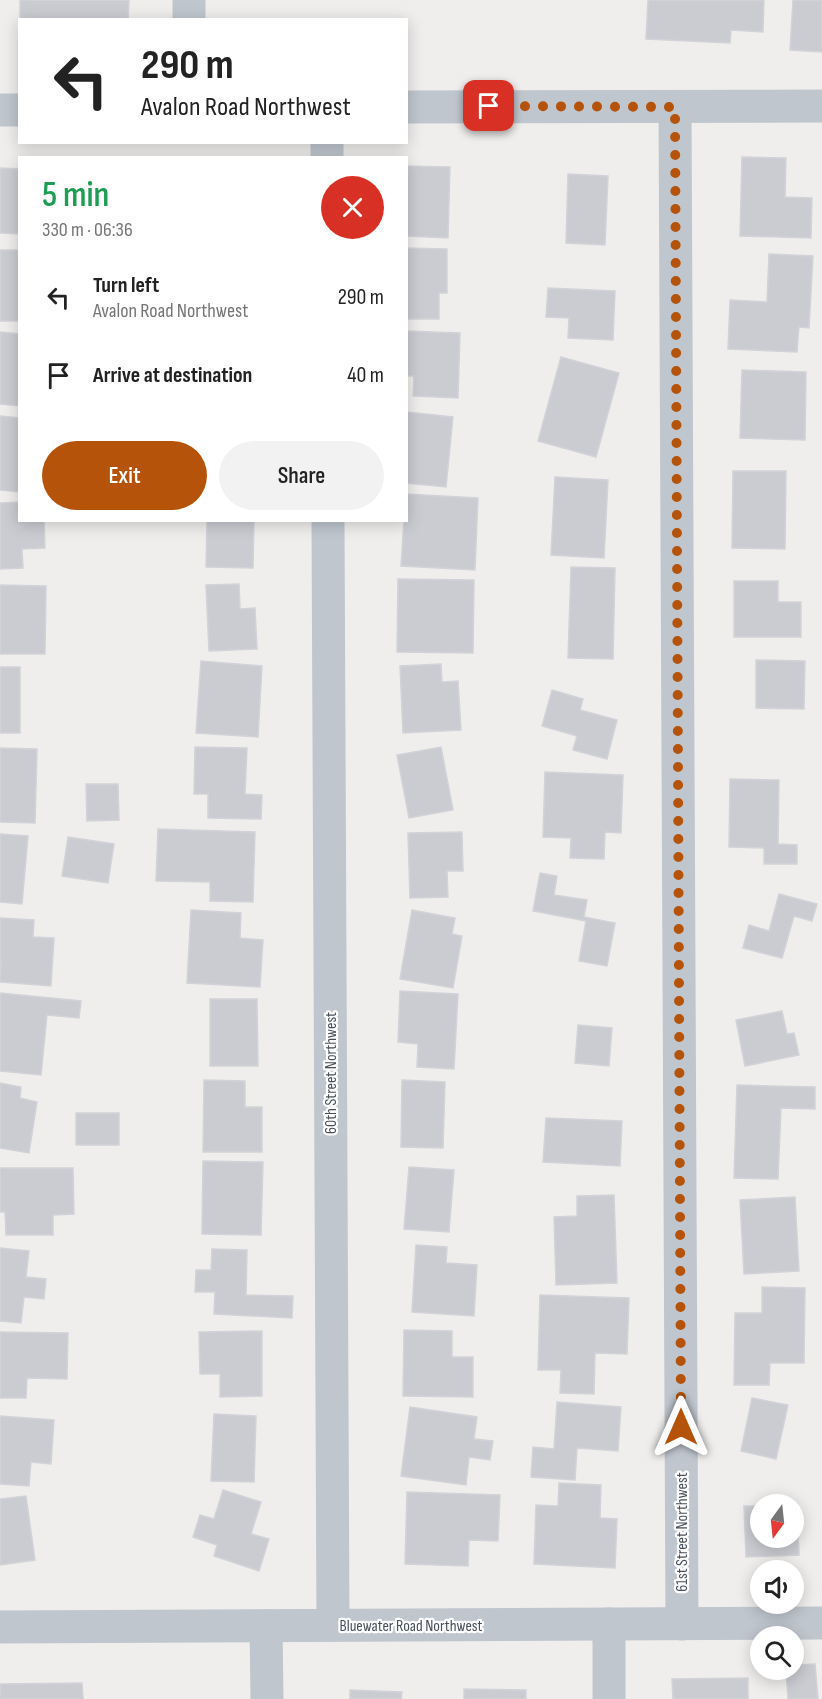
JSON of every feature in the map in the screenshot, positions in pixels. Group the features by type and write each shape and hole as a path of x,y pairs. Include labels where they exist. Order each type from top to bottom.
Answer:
{"street":[{"path":"189,0 189,18"},
{"path":"408,107 822,106"},
{"name":"61st Street Northwest","path":"675,107 681,1624"},
{"path":"0,110 18,110"},
{"name":"60th Street Northwest","path":"328,522 333,1625"},
{"name":"Bluewater Road Northwest","path":"0,1627 822,1623"},
{"path":"609,1624 609,1699"},
{"path":"266,1626 267,1699"}],"building":[{"path":"20,0 129,0 128,18 20,18"},
{"path":"648,0 764,0 763,32 731,30 730,43 646,39"},
{"path":"793,0 822,0 822,52 790,50"},
{"path":"742,157 786,158 785,197 812,198 811,238 740,236"},
{"path":"408,166 450,167 448,238 408,236"},
{"path":"0,168 18,169 18,234 0,233"},
{"path":"568,174 608,176 605,245 566,243"},
{"path":"408,248 447,249 447,293 439,293 439,319 408,319"},
{"path":"0,250 18,250 18,321 0,321"},
{"path":"769,254 813,256 809,328 799,327 797,352 728,349 730,300 767,302"},
{"path":"548,288 615,291 613,340 568,338 569,318 546,317"},
{"path":"408,331 460,333 458,398 413,396 414,376 408,376"},
{"path":"0,332 18,334 18,406 0,404"},
{"path":"561,357 619,373 596,457 538,441"},
{"path":"742,370 806,372 805,440 740,438"},
{"path":"408,412 453,417 446,487 408,483"},
{"path":"0,416 18,418 18,492 0,490"},
{"path":"733,471 786,471 785,549 732,548"},
{"path":"555,477 608,480 604,558 551,555"},
{"path":"408,494 478,498 475,570 401,566 404,522 408,522"},
{"path":"18,502 18,522 44,522 45,548 22,549 23,568 0,569 0,503"},
{"path":"207,522 254,522 253,568 206,567"},
{"path":"571,567 615,568 613,659 568,658"},
{"path":"398,579 474,580 473,653 397,652"},
{"path":"734,581 778,581 778,602 801,602 801,637 734,637"},
{"path":"239,584 240,609 255,608 257,649 209,651 206,585"},
{"path":"0,585 46,586 45,654 0,654"},
{"path":"756,660 805,661 804,709 756,708"},
{"path":"201,661 262,666 258,737 196,733"},
{"path":"441,664 442,682 458,681 461,730 403,733 400,666"},
{"path":"0,667 20,667 20,733 0,733"},
{"path":"552,690 583,699 580,710 617,720 607,759 573,750 577,736 542,726"},
{"path":"195,747 247,748 245,794 262,795 261,819 208,818 208,794 194,794"},
{"path":"441,747 453,810 409,818 397,755"},
{"path":"0,748 37,749 35,823 0,822"},
{"path":"545,772 623,775 621,833 605,832 604,859 570,858 571,838 543,837"},
{"path":"730,779 779,780 778,844 797,845 797,864 764,864 764,848 729,847"},
{"path":"86,784 118,784 119,820 87,821"},
{"path":"158,829 255,832 253,902 210,901 210,882 156,881"},
{"path":"462,832 463,871 447,871 448,897 410,898 408,833"},
{"path":"0,834 28,836 22,904 0,902"},
{"path":"68,837 114,844 108,883 62,876"},
{"path":"540,873 557,876 554,895 587,900 584,917 615,923 607,966 579,961 586,921 533,911"},
{"path":"779,894 817,904 812,921 794,916 782,958 743,948 749,925 769,931"},
{"path":"191,910 241,913 240,938 263,940 260,987 187,983"},
{"path":"412,910 455,918 452,934 462,936 453,988 400,979"},
{"path":"0,918 34,920 33,937 54,938 51,986 0,982"},
{"path":"400,991 458,994 454,1069 417,1067 418,1044 398,1042"},
{"path":"0,993 81,1001 79,1018 47,1015 41,1075 0,1071"},
{"path":"210,999 257,999 258,1066 210,1066"},
{"path":"782,1011 787,1034 794,1033 799,1055 745,1066 736,1020"},
{"path":"578,1025 612,1028 609,1066 575,1063"},
{"path":"204,1080 245,1081 245,1107 262,1107 262,1152 203,1152"},
{"path":"402,1080 445,1082 443,1148 401,1147"},
{"path":"0,1083 21,1087 20,1098 37,1102 29,1153 0,1148"},
{"path":"737,1085 815,1087 815,1109 781,1108 778,1179 734,1178"},
{"path":"76,1113 119,1113 119,1145 76,1145"},
{"path":"546,1118 622,1121 620,1166 543,1162"},
{"path":"203,1161 263,1162 261,1235 202,1234"},
{"path":"409,1167 454,1170 449,1232 404,1229"},
{"path":"0,1168 73,1168 74,1214 53,1215 53,1235 6,1235 5,1212 0,1212"},
{"path":"614,1195 617,1283 556,1285 554,1217 577,1216 577,1196"},
{"path":"795,1197 799,1271 744,1274 740,1200"},
{"path":"416,1245 447,1247 446,1263 477,1265 474,1316 412,1312"},
{"path":"0,1248 29,1251 26,1277 46,1279 44,1299 24,1297 21,1323 0,1321"},
{"path":"212,1249 247,1250 246,1295 293,1296 292,1318 214,1314 215,1292 195,1292 196,1270 211,1270"},
{"path":"762,1287 805,1288 804,1363 770,1363 769,1385 734,1385 735,1313 762,1313"},
{"path":"540,1295 629,1298 627,1354 595,1353 594,1394 560,1393 561,1370 538,1370"},
{"path":"404,1330 452,1331 452,1357 473,1357 473,1397 403,1396"},
{"path":"262,1331 262,1396 220,1397 220,1374 200,1374 199,1332"},
{"path":"0,1332 68,1333 67,1379 27,1378 26,1398 0,1398"},
{"path":"752,1398 788,1405 776,1459 741,1451"},
{"path":"557,1402 621,1407 618,1451 577,1448 575,1480 531,1477 533,1447 554,1449"},
{"path":"410,1407 477,1417 474,1439 493,1441 490,1460 469,1457 466,1485 401,1476"},
{"path":"214,1414 256,1416 254,1482 211,1481"},
{"path":"0,1416 54,1420 51,1464 31,1462 29,1486 0,1484"},
{"path":"559,1483 601,1485 600,1518 617,1519 615,1568 534,1564 536,1505 558,1506"},
{"path":"223,1490 261,1502 251,1534 269,1539 259,1571 214,1556 217,1545 193,1537 200,1515 214,1519"},
{"path":"407,1492 500,1495 498,1541 469,1540 468,1566 405,1564"},
{"path":"26,1496 35,1560 0,1565 0,1499"},
{"path":"744,1506 750,1506 750,1548 799,1548 799,1555 746,1557"},
{"path":"815,1664 818,1699 788,1699 787,1680 804,1680 804,1665"},
{"path":"748,1678 748,1699 673,1699 672,1679"},
{"path":"82,1683 83,1699 0,1699 0,1684"},
{"path":"464,1689 526,1690 526,1699 464,1699"},
{"path":"350,1690 402,1692 401,1699 350,1699"}],"route":[{"path":"489,106 675,107 681,1427"}]}
